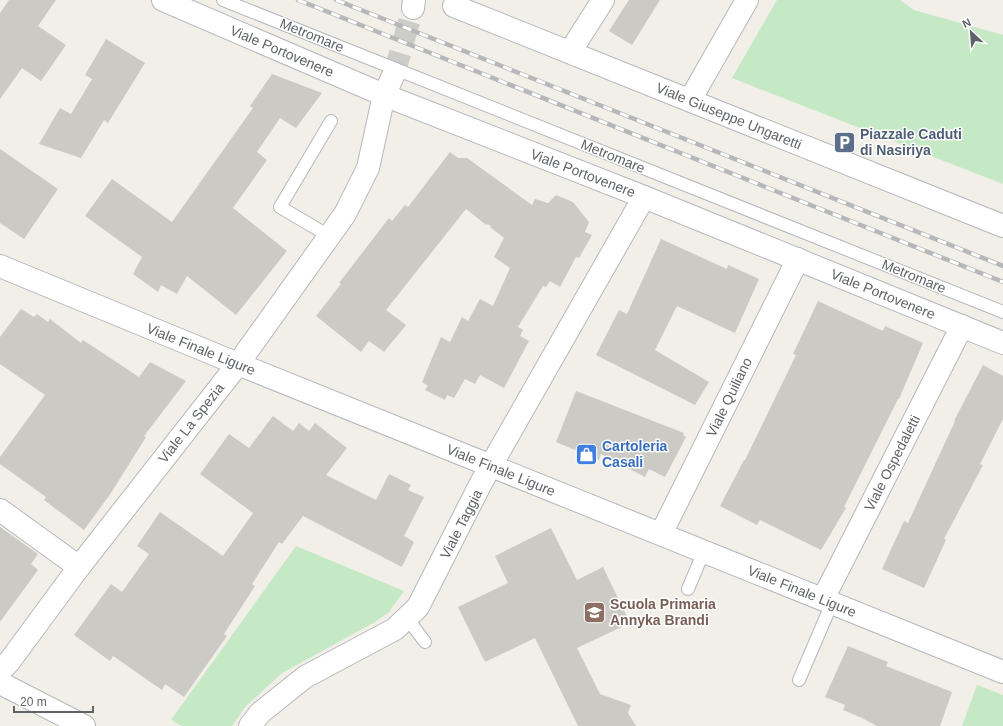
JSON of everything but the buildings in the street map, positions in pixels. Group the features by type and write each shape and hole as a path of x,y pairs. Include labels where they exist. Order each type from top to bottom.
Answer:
{"street":[{"name":"Viale Portovenere","path":"163,0 384,95 644,197 1003,343"},
{"path":"570,52 602,0"},
{"path":"690,100 747,0"},
{"name":"Viale Giuseppe Ungaretti","path":"454,6 1003,226"},
{"name":"Viale La Spezia","path":"0,671 9,662 79,567 238,364 344,214 368,168 384,95 394,74"},
{"name":"Viale Taggia","path":"250,726 260,713 305,677 395,630 418,607 491,466 644,197"},
{"name":"Viale Quiliano","path":"661,534 798,259"},
{"name":"Viale Finale Ligure","path":"0,266 238,364 1003,672"},
{"name":"Viale Ospedaletti","path":"828,601 962,326"},
{"path":"0,510 79,567"},
{"path":"0,683 84,726"}],"lane":[{"name":"Metromare","path":"223,0 1003,312"},
{"path":"329,236 280,207 331,121"},
{"path":"688,589 704,552"},
{"path":"799,680 828,601"},
{"path":"407,618 425,642"}],"green space":[{"path":"777,0 900,0 914,10 1003,35 1003,184 732,78"},
{"path":"296,546 404,591 389,612 375,622 282,673 246,706 232,726 182,726 171,720"},
{"path":"977,685 1003,695 1003,726 962,726"}],"tunnel":[{"path":"394,74 413,8"}],"railway":[{"path":"298,0 1003,282"},
{"path":"336,0 1003,266"}],"place":[{"name":"Piazzale Caduti di Nasiriya","path":"845,142"},
{"name":"Cartoleria Casali","path":"587,454"},
{"name":"Scuola Primaria Annyka Brandi","path":"595,612"}]}
